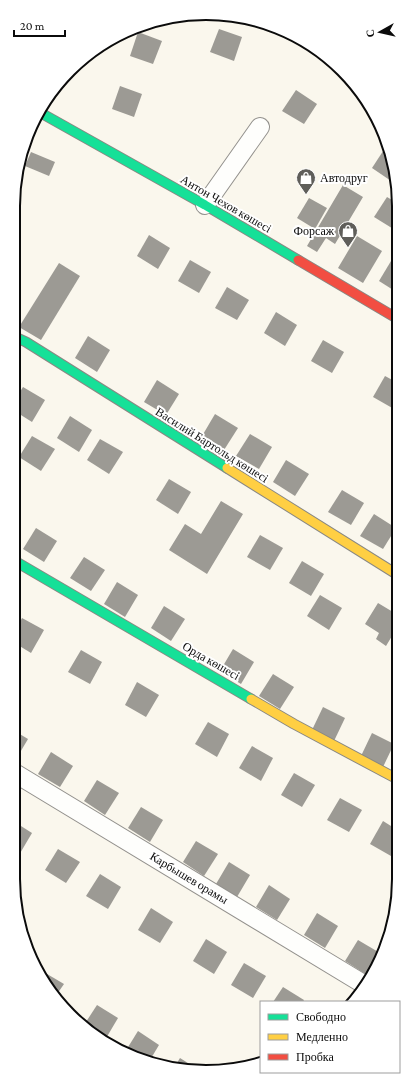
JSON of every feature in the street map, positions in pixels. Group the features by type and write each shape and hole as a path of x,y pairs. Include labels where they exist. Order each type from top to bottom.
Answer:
{"street":[{"name":"Антон Чехов көшесі","path":"44,115 205,205 392,316"},
{"path":"205,205 260,127"},
{"name":"Василий Бартольд көшесі","path":"20,340 40,350 392,571"},
{"name":"Орда көшесі","path":"20,564 294,724 392,776"},
{"name":"Карбышев орамы","path":"20,776 361,982"}],"building":[{"path":"219,29 242,37 234,61 210,52"},
{"path":"138,33 162,41 153,64 130,56"},
{"path":"120,86 142,94 134,117 112,109"},
{"path":"296,90 317,104 304,124 282,111"},
{"path":"383,150 390,180 372,168"},
{"path":"31,152 55,162 49,176 25,166"},
{"path":"343,185 363,197 335,244 326,238 317,252 307,246"},
{"path":"387,197 392,200 392,228 374,217"},
{"path":"309,198 327,208 315,229 297,218"},
{"path":"149,235 170,248 158,269 137,256"},
{"path":"357,236 382,251 363,283 338,268"},
{"path":"190,260 211,272 199,293 178,281"},
{"path":"391,261 392,262 392,289 379,281"},
{"path":"59,263 80,276 41,340 20,328"},
{"path":"227,287 249,300 237,320 215,308"},
{"path":"276,312 297,325 285,346 264,333"},
{"path":"88,336 110,350 97,372 75,358"},
{"path":"323,340 344,352 332,373 311,361"},
{"path":"385,376 392,380 392,408 373,397"},
{"path":"157,380 179,394 166,415 144,402"},
{"path":"23,387 45,400 32,422 20,414 20,392"},
{"path":"215,414 238,428 224,450 202,436"},
{"path":"70,416 92,430 79,452 57,438"},
{"path":"250,434 272,447 259,469 236,456"},
{"path":"32,436 55,449 41,471 20,458"},
{"path":"100,439 123,452 109,474 87,460"},
{"path":"286,460 309,474 295,496 273,482"},
{"path":"169,479 191,492 178,514 156,500"},
{"path":"342,490 364,503 351,525 328,512"},
{"path":"221,501 243,514 207,574 169,550 185,524 201,534"},
{"path":"374,514 392,525 392,534 383,549 360,536"},
{"path":"36,528 57,541 44,562 23,549"},
{"path":"260,535 283,548 270,570 247,557"},
{"path":"84,557 105,570 91,591 70,578"},
{"path":"302,561 324,574 311,596 289,583"},
{"path":"117,582 138,595 125,617 104,604"},
{"path":"320,595 342,608 329,630 307,616"},
{"path":"378,603 392,611 392,636 386,646 376,639 379,633 365,624"},
{"path":"164,606 185,619 171,641 151,628"},
{"path":"22,618 44,630 31,653 20,646 20,622"},
{"path":"233,649 254,662 241,684 220,671"},
{"path":"81,650 102,662 90,684 68,672"},
{"path":"273,674 294,687 280,709 259,696"},
{"path":"137,682 159,695 146,717 125,705"},
{"path":"323,707 345,718 334,741 312,730"},
{"path":"208,722 229,734 217,757 195,744"},
{"path":"372,733 392,743 392,748 383,767 361,756"},
{"path":"20,734 28,739 20,753"},
{"path":"252,746 273,758 261,781 239,768"},
{"path":"51,752 73,766 60,787 38,774"},
{"path":"294,773 315,785 302,807 281,795"},
{"path":"97,780 119,793 105,815 84,801"},
{"path":"340,798 362,810 349,832 327,820"},
{"path":"141,807 163,820 150,842 128,828"},
{"path":"383,821 392,827 391,856 370,844"},
{"path":"20,825 32,833 20,853"},
{"path":"196,841 218,854 204,876 183,862"},
{"path":"58,849 80,862 66,883 45,870"},
{"path":"229,862 250,875 237,897 216,884"},
{"path":"100,874 121,887 108,909 86,896"},
{"path":"269,885 290,899 277,920 256,907"},
{"path":"151,908 173,922 160,943 138,930"},
{"path":"317,913 338,926 325,948 304,935"},
{"path":"206,939 227,952 214,974 193,961"},
{"path":"358,940 377,951 366,974 345,961"},
{"path":"244,963 266,976 253,998 231,985"},
{"path":"46,973 64,984 58,992"},
{"path":"283,987 304,1000 304,1001 274,1001"},
{"path":"97,1005 118,1018 107,1036 86,1022"},
{"path":"138,1031 159,1045 152,1057 128,1048"},
{"path":"180,1058 190,1064 182,1063 177,1062"}],"traffic: fast":[{"path":"44,115 205,205 298,260"},
{"path":"20,339 227,468"},
{"path":"20,564 251,699"}],"traffic: slow":[{"path":"227,468 392,571"},
{"path":"251,699 294,724 392,776"}],"traffic: jam":[{"path":"298,260 392,315"}],"place":[{"name":"Автодруг","path":"306,195"},
{"name":"Форсаж","path":"348,248"}]}
